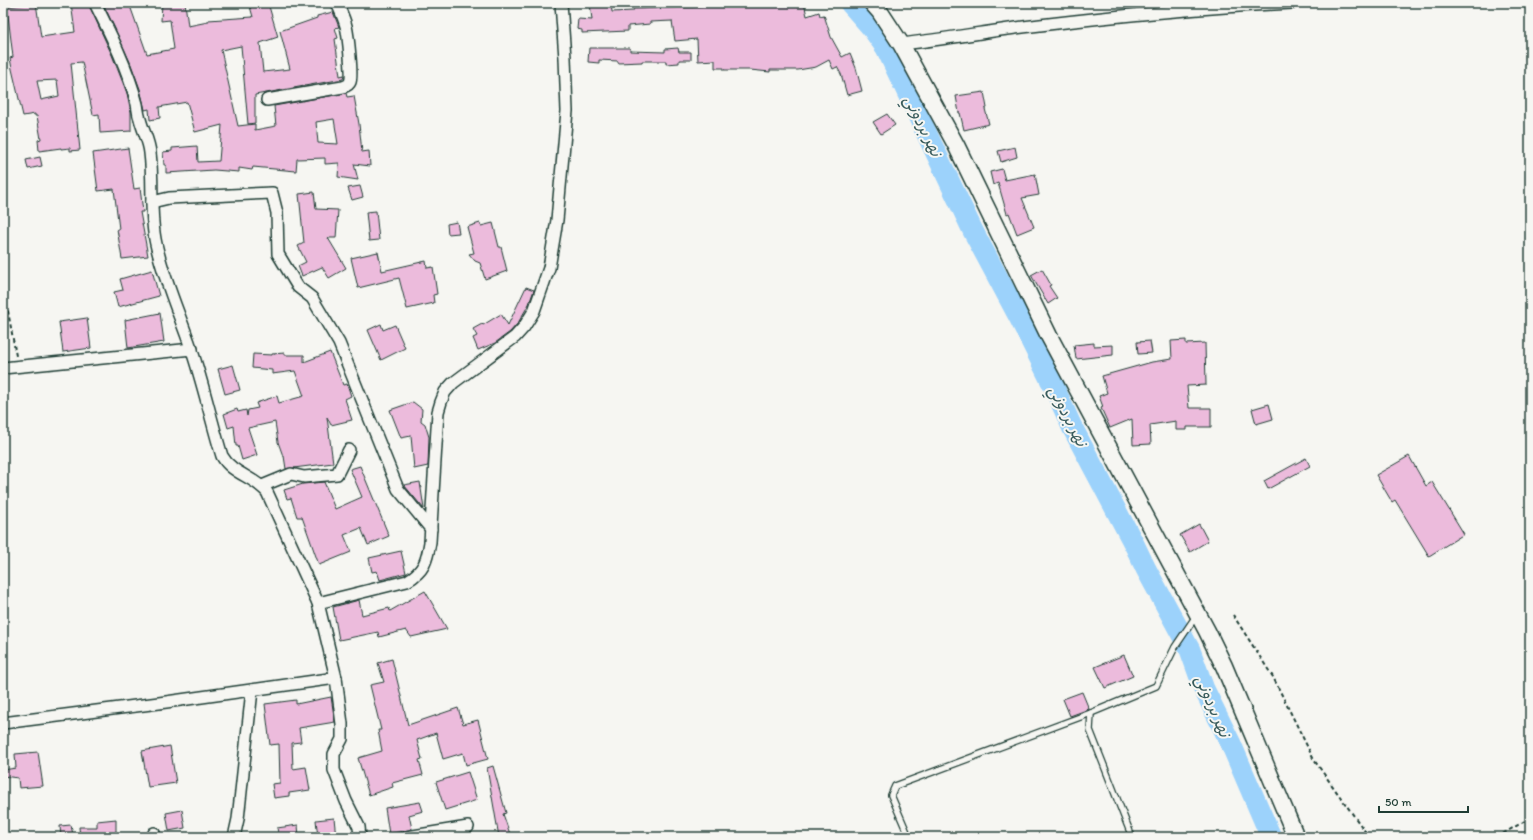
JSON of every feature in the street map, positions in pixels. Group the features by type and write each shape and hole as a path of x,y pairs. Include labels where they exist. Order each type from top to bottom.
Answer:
{"street":[{"path":"95,3 109,30 130,80 140,119 146,134 150,152 153,222 161,263 192,349 206,394 222,456 226,464 233,470 262,486 273,503 318,603 336,678 342,724 342,738 334,754 334,770 358,827 360,837"},
{"path":"267,100 343,87 348,85 351,81 351,66 346,26 337,3"},
{"path":"318,603 407,581 416,575 423,567 427,557 430,529 436,432 440,402 445,392 453,383 515,337 524,327 534,311 549,268 557,220 567,110 561,3"},
{"path":"872,3 880,12 901,44 956,145 1049,336 1194,618 1224,666 1296,837"},
{"path":"901,44 942,40 1038,25 1223,6 1292,3"},
{"path":"152,202 169,198 272,194 277,213 278,254 298,287 312,298 339,343 398,489 430,529"},
{"path":"3,368 192,349"},
{"path":"262,486 291,474 304,477 337,474 349,450"},
{"path":"3,723 336,678"},
{"path":"234,837 238,820 252,690"},
{"path":"407,837 468,827"}],"lane":[{"path":"909,837 891,795 895,786 1091,713 1156,686 1175,647 1194,618"},
{"path":"1091,713 1090,730 1132,837"}],"path":[{"path":"3,283 18,367"},
{"path":"1233,615 1273,677 1314,760 1368,837"},
{"path":"1497,837 1530,818"}],"building":[{"path":"36,3 41,37 75,32 71,3 88,3 112,55 127,93 131,112 131,131 100,133 99,114 93,115 82,62 71,63 80,150 70,151 70,148 61,148 39,151 38,140 41,139 37,116 35,116 35,114 23,116 12,69 10,58 13,57 7,7","holes":["57,80 59,96 41,100 37,81"]},
{"path":"103,3 129,3 147,54 174,49 170,20 161,21 162,3 185,3 188,26 208,22 208,20 253,17 249,3 268,3 278,37 260,43 263,72 290,69 280,31 317,18 317,16 333,12 339,27 335,28 338,38 335,39 340,76 344,75 343,79 255,95 255,123 248,124 241,46 221,50 238,126 255,124 255,130 276,126 274,106 346,93 347,97 354,96 362,152 369,151 370,166 354,164 358,180 338,177 339,163 325,164 325,158 297,159 296,171 253,167 252,170 239,168 239,172 214,170 166,173 163,152 172,151 172,148 197,146 198,162 219,161 222,125 195,132 187,102 159,107 160,118 150,120 149,109 145,110 140,89 130,62","holes":["334,119 338,144 318,143 316,122"]},
{"path":"590,3 611,3 612,12 633,11 633,9 694,7 722,3 742,3 743,6 760,3 804,3 807,16 819,12 820,16 824,15 831,37 842,57 850,53 856,68 862,91 847,95 841,74 837,67 833,69 829,60 816,67 798,70 770,70 770,72 724,70 724,68 715,68 715,60 698,61 697,39 675,41 672,21 650,22 650,24 628,26 628,31 582,33 582,30 577,29 578,19 592,20"},
{"path":"589,48 630,48 630,51 665,52 665,49 678,48 679,52 691,52 691,60 679,60 679,63 666,64 666,61 618,63 618,61 599,60 599,63 588,62"},
{"path":"984,92 987,108 985,109 989,124 964,130 956,96"},
{"path":"887,114 895,125 881,134 873,122"},
{"path":"1015,147 1017,157 1001,162 998,151"},
{"path":"128,148 134,189 140,188 143,212 140,212 148,256 122,259 117,229 119,229 114,189 98,191 93,153"},
{"path":"40,157 42,166 28,169 26,160"},
{"path":"1002,169 1005,180 1035,174 1039,195 1022,198 1034,227 1017,234 1009,213 1007,214 998,183 993,185 990,172"},
{"path":"360,186 363,197 352,200 348,188"},
{"path":"314,192 316,209 338,210 336,238 328,238 346,268 329,278 322,267 302,276 298,266 306,262 298,246 304,243 299,194"},
{"path":"376,211 379,240 369,241 366,212"},
{"path":"457,222 459,233 448,234 447,224"},
{"path":"480,223 481,226 493,223 507,271 485,279 480,263 475,261 469,254 474,253 467,227"},
{"path":"378,252 382,271 426,261 427,268 433,267 437,294 433,295 434,303 407,309 399,278 358,288 351,258"},
{"path":"1042,269 1051,285 1049,286 1057,298 1048,304 1031,275"},
{"path":"152,270 159,296 118,307 114,292 123,290 120,279"},
{"path":"526,287 534,290 529,304 518,323 510,332 495,343 478,350 473,338 477,336 473,329 501,314 508,325"},
{"path":"160,313 164,342 128,348 125,320"},
{"path":"87,318 91,348 63,352 59,322"},
{"path":"381,324 383,330 395,325 405,348 381,360 368,330"},
{"path":"1186,340 1186,344 1205,343 1206,385 1187,386 1189,408 1211,408 1211,427 1187,427 1187,430 1176,430 1176,421 1150,425 1151,444 1133,445 1132,419 1110,428 1101,408 1103,407 1099,396 1107,393 1102,376 1152,362 1172,359 1171,341"},
{"path":"1150,341 1152,353 1138,354 1137,342"},
{"path":"1094,343 1094,346 1113,345 1113,355 1076,359 1074,345"},
{"path":"330,352 343,385 347,384 351,396 345,399 352,420 331,425 327,417 333,463 286,469 284,456 278,442 275,422 248,428 257,455 242,460 238,446 236,446 234,426 228,428 224,414 237,409 238,412 246,410 247,416 248,410 258,408 256,403 277,396 279,403 304,396 295,371 272,374 272,370 252,368 253,354 272,355 285,353 285,355 304,355 304,362"},
{"path":"233,365 240,390 225,394 218,369"},
{"path":"413,402 422,409 421,421 425,424 429,437 428,466 414,469 411,436 401,438 390,410"},
{"path":"1269,404 1273,419 1256,424 1252,409"},
{"path":"1409,456 1426,486 1432,482 1464,534 1429,556 1395,500 1392,502 1376,475"},
{"path":"1306,458 1310,466 1268,489 1264,481"},
{"path":"360,466 389,536 368,545 361,528 344,535 351,552 319,565 302,517 297,517 291,498 287,499 284,490 303,484 324,482 335,509 362,497 350,469"},
{"path":"420,482 424,509 404,485"},
{"path":"1199,524 1208,541 1190,552 1180,535"},
{"path":"401,551 406,573 380,580 377,571 372,572 369,558"},
{"path":"425,591 447,629 411,637 406,630 379,637 378,632 339,640 333,607 359,600 362,615 389,608 390,611"},
{"path":"1124,655 1133,676 1105,688 1095,667"},
{"path":"392,659 408,725 458,708 463,724 478,720 488,759 466,765 463,753 443,759 436,733 417,740 422,759 419,760 423,775 392,783 393,787 369,795 358,758 382,751 378,730 381,730 370,685 384,682 378,663"},
{"path":"1082,692 1089,709 1070,716 1063,699"},
{"path":"331,697 335,722 299,728 301,742 292,743 293,769 306,767 310,790 289,793 289,796 274,798 272,784 280,783 279,744 270,745 265,704 296,700 296,704"},
{"path":"170,746 176,783 148,787 142,751"},
{"path":"38,752 43,786 19,788 18,778 3,776 3,770 16,768 15,754"},
{"path":"493,766 506,813 503,814 511,837 499,837 487,768"},
{"path":"468,772 477,800 445,810 436,782"},
{"path":"420,802 423,811 409,815 412,829 389,834 385,808"},
{"path":"182,810 185,828 169,831 166,813"},
{"path":"334,818 336,837 318,837 316,820"},
{"path":"116,819 116,837 80,837 79,827 97,827 97,821"},
{"path":"71,825 73,835 61,837 60,826"},
{"path":"298,825 299,837 279,837 277,828"}],"waterway":[{"name":"نهر بردوني","path":"850,3 871,27 886,48 973,231 1019,317 1072,427 1190,650 1204,689 1231,744 1271,837"}]}
